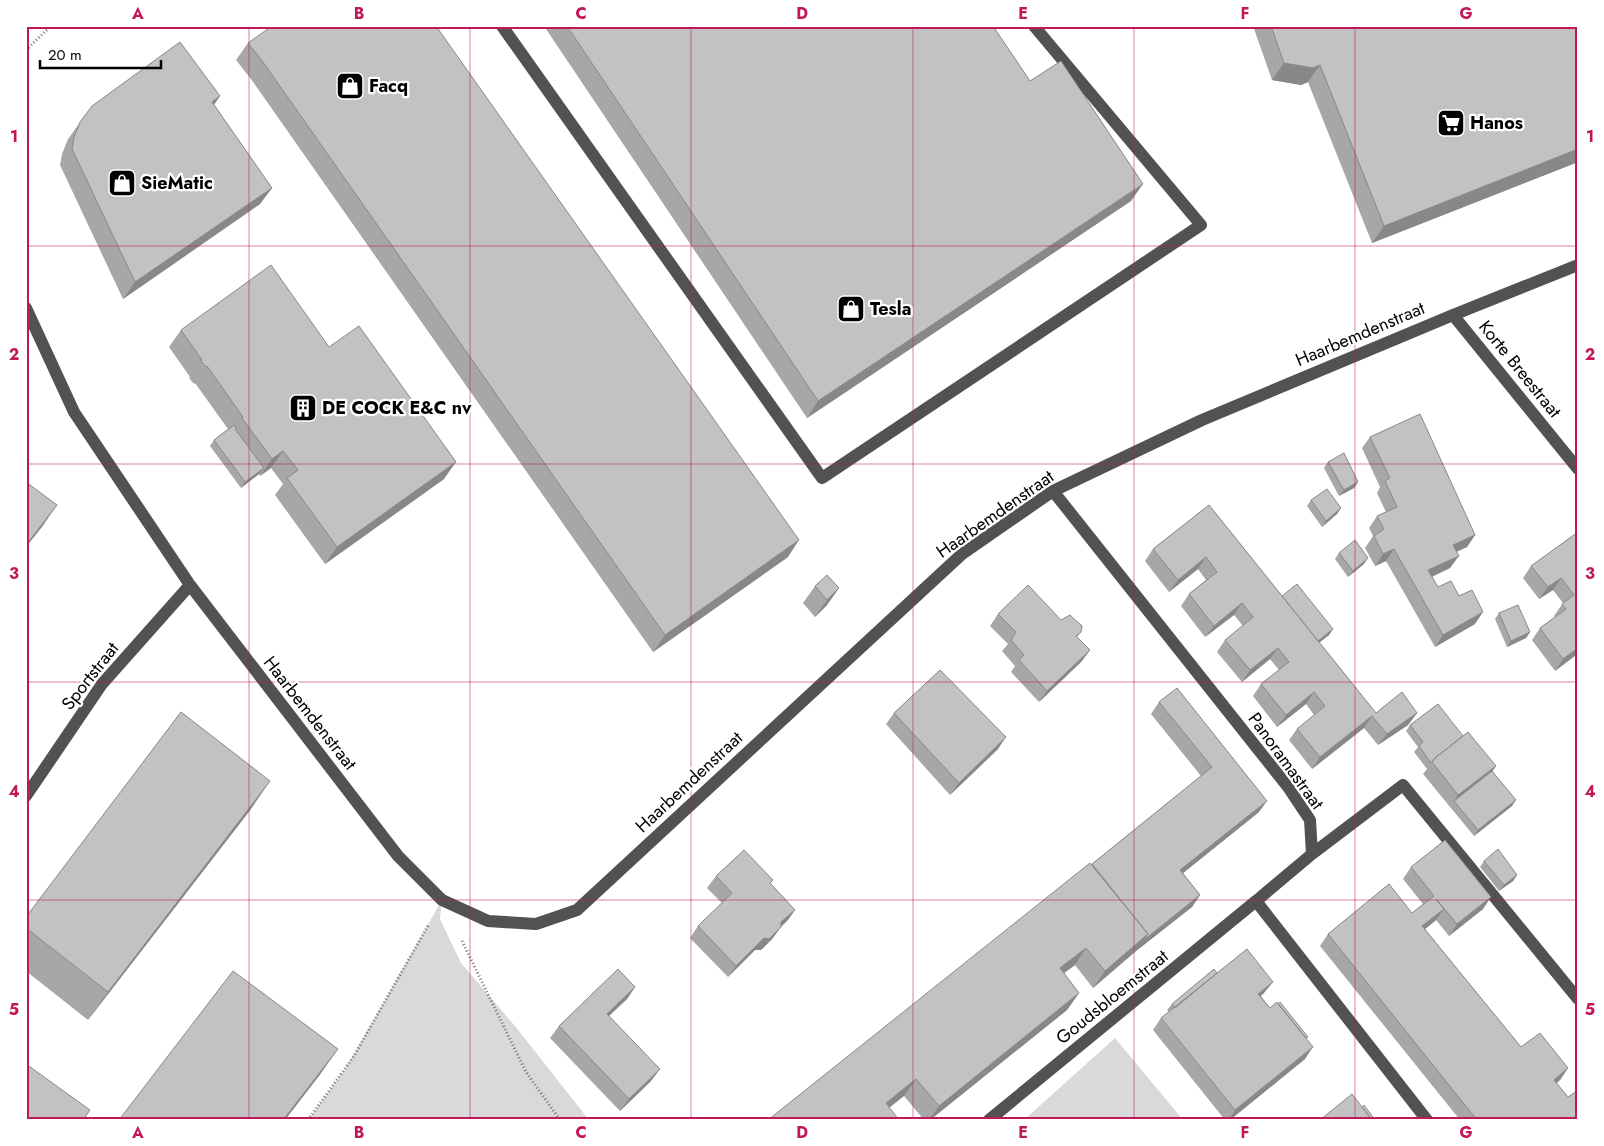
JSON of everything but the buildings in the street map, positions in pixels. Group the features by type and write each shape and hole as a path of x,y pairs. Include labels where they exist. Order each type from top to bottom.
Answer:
{"street":[{"path":"502,26 822,478 1201,225 1034,26"},
{"name":"Haarbemdenstraat","path":"26,308 74,412 190,585 398,856 442,900 488,922 536,924 577,910 962,554 1053,491 1202,420 1453,315 1578,266"},
{"name":"Korte Breestraat","path":"1453,315 1578,469"},
{"name":"Panoramastraat","path":"1053,491 1288,786 1310,820 1312,854"},
{"name":"Sportstraat","path":"26,796 102,684 190,585"},
{"path":"1427,1120 1256,901 1312,854 1403,785 1578,999"},
{"name":"Goudsbloemstraat","path":"990,1120 1256,901"}],"path":[{"path":"26,50 51,26"},
{"path":"308,1120 354,1056 442,900"},
{"path":"442,900 526,1072 560,1120"}],"shaded area":[{"path":"442,900 440,919 461,963 515,1026 589,1120 308,1120 344,1071"},
{"path":"1115,1038 1183,1120 1024,1120"}],"place":[{"name":"Facq","path":"350,86"},
{"name":"Hanos","path":"1451,123"},
{"name":"SieMatic","path":"122,183"},
{"name":"Tesla","path":"851,309"},
{"name":"DE COCK E&C nv","path":"303,408"}]}
